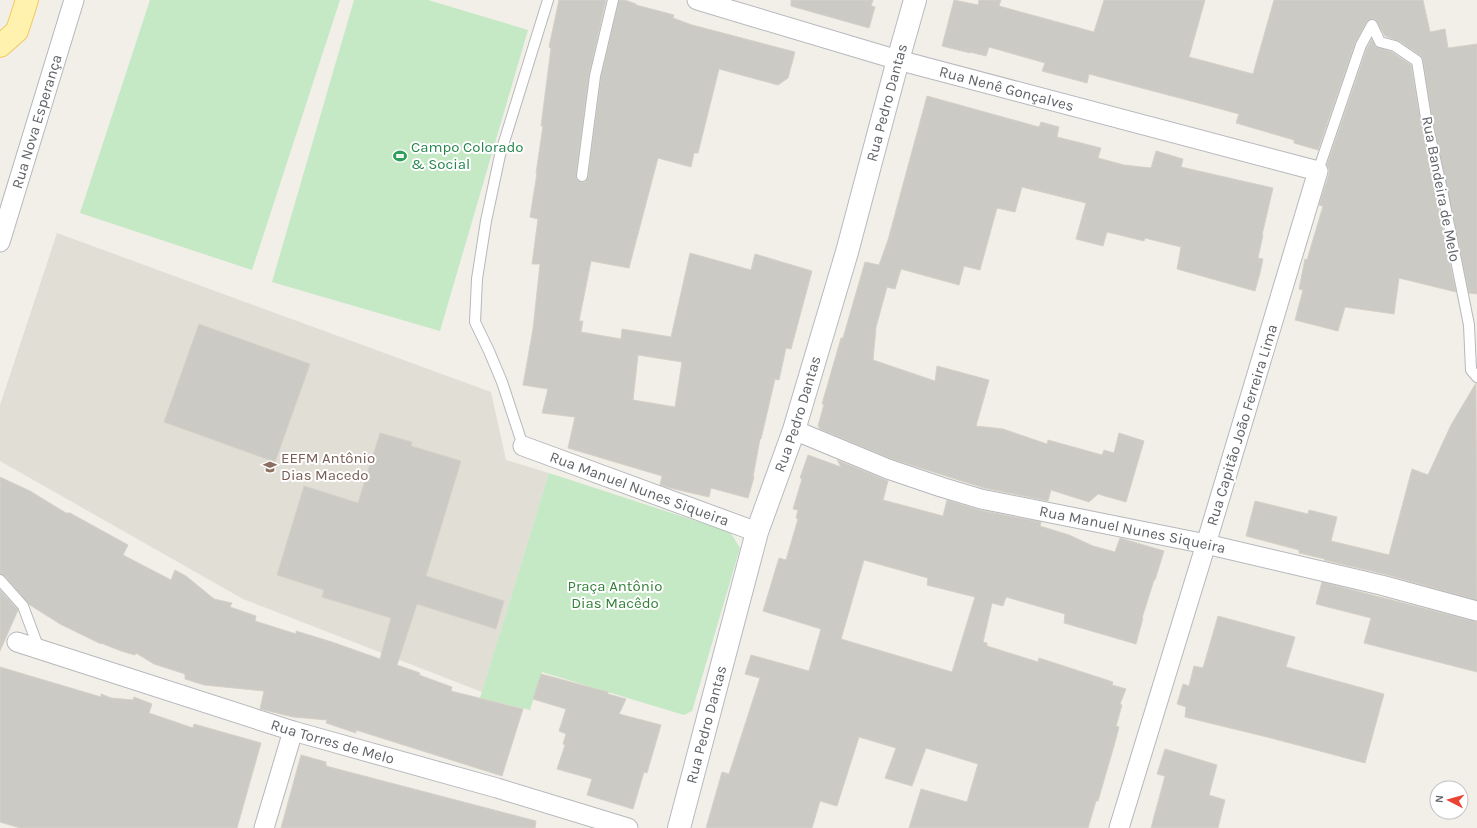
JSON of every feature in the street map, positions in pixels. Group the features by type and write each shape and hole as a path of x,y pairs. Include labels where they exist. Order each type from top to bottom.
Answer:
{"main road":[{"path":"0,46 16,31 27,0"},
{"name":"Rua Pedro Dantas","path":"679,828 757,532 794,430 847,252 915,0"}],"street":[{"name":"Rua Nova Esperança","path":"0,242 74,0"},
{"name":"Rua Nenê Gonçalves","path":"697,0 898,60 1318,171"},
{"name":"Rua Capitão João Ferreira Lima","path":"1119,828 1318,171"},
{"name":"Rua Manuel Nunes Siqueira","path":"794,430 888,469 981,499 1206,544 1381,585 1477,611"},
{"name":"Rua Manuel Nunes Siqueira","path":"523,446 757,532"},
{"name":"Rua Torres de Melo","path":"17,642 293,731 497,788 628,828"},
{"path":"264,828 293,731"}],"lane":[{"path":"523,446 502,382 475,322 477,279 486,221 500,155 548,0"},
{"path":"582,176 595,76 613,0"},
{"name":"Rua Capitão João Ferreira Lima","path":"1318,171 1361,45 1372,25"},
{"name":"Rua Bandeira de Melo","path":"1372,25 1380,42 1395,46 1417,61 1426,118 1469,325 1471,370 1477,377"},
{"path":"0,580 23,606 39,649"}],"shaded area":[{"name":"EEFM Antônio Dias Macedo","path":"57,233 491,392 506,460 549,473 482,692 243,599 0,461 0,405"}],"green space":[{"path":"150,0 340,0 252,270 80,213"},
{"name":"Campo Colorado & Social","path":"354,0 428,0 528,30 440,331 272,282"},
{"name":"Praça Antônio Dias Macêdo","path":"549,473 730,532 740,548 692,711 684,715 542,672 530,710 480,698"}],"building":[{"path":"559,0 606,0 589,75 576,175 576,179 581,182 585,182 588,177 601,77 619,0 625,0 636,5 674,15 673,18 692,25 795,52 788,78 778,85 719,69 698,153 694,153 691,167 658,158 629,268 591,261 579,321 583,321 581,332 621,339 622,329 671,337 690,253 751,270 755,254 812,271 791,349 786,348 779,380 775,379 760,439 754,477 748,498 711,488 709,497 670,488 660,485 662,476 568,448 575,417 542,413 548,389 523,385 533,329 540,264 532,264 538,219 530,217 543,126 541,126 551,48 549,47","holes":["638,355 682,362 675,407 633,400"]},
{"path":"791,0 873,0 871,6 875,7 869,28 791,6"},
{"path":"954,0 978,5 979,0 1001,0 999,6 1094,32 1104,0 1205,0 1189,57 1253,74 1274,0 1423,0 1430,32 1445,29 1448,48 1477,44 1477,294 1469,293 1432,117 1423,60 1421,56 1399,41 1385,36 1375,19 1367,21 1355,43 1318,150 1294,143 1294,140 1236,123 1239,114 1089,74 1087,83 1042,71 1045,63 989,47 986,56 942,46"},
{"path":"1372,39 1376,47 1392,52 1411,65 1420,119 1456,292 1399,278 1394,314 1345,307 1338,331 1295,320 1303,290 1299,289 1305,259 1307,260 1323,206 1319,205 1329,174 1327,165 1367,48"},
{"path":"927,96 1039,127 1041,122 1059,127 1057,137 1101,148 1098,158 1124,165 1151,168 1156,151 1183,159 1181,167 1273,188 1262,235 1258,258 1263,259 1255,291 1177,269 1181,247 1145,238 1144,241 1107,232 1103,246 1076,239 1086,203 1022,187 1015,212 997,208 980,270 964,266 959,285 901,269 895,289 887,287 876,327 873,360 935,381 937,366 989,380 976,426 1003,429 1047,444 1048,440 1102,455 1104,450 1114,453 1119,433 1144,441 1126,502 1098,494 1089,502 1051,490 1048,501 984,488 892,459 820,429 818,426 824,404 822,404 865,262 879,265 888,240"},
{"path":"199,324 310,364 275,462 164,422"},
{"path":"1476,383 1477,600 1384,574 1324,560 1325,559 1299,553 1299,550 1246,536 1255,501 1308,514 1309,510 1337,517 1331,541 1389,555 1412,469 1428,475 1451,425"},
{"path":"380,433 412,442 411,446 461,461 426,576 504,601 496,629 417,604 397,665 452,687 451,691 523,709 502,776 356,730 356,733 326,723 327,720 293,717 260,709 264,691 204,685 185,679 185,674 154,664 136,653 135,655 101,644 60,624 30,605 5,576 0,574 0,477 30,491 66,513 70,513 128,545 123,555 171,580 175,570 186,576 214,599 232,603 230,607 256,616 255,621 296,634 296,631 380,659 391,618 322,597 324,590 277,575 304,486 358,503"},
{"path":"808,455 841,467 837,460 888,481 883,500 943,516 947,500 979,510 1041,522 1040,526 1069,535 1093,546 1115,552 1120,538 1164,551 1142,618 1136,644 1064,623 1065,614 1006,597 1003,606 992,603 983,642 987,643 987,646 1038,662 1039,658 1113,682 1112,685 1126,689 1120,704 1122,705 1116,726 1119,727 1114,746 1098,801 1096,801 1088,828 909,828 921,789 967,802 978,764 926,748 912,786 885,778 896,748 859,737 837,806 820,801 812,828 706,828 722,772 729,774 760,678 745,674 751,655 809,671 821,629 763,611 779,558 786,560 798,519 796,518 798,510 793,509 802,479 800,478","holes":["864,560 928,578 927,585 975,597 952,672 841,639"]},
{"path":"1322,582 1477,622 1477,672 1364,643 1371,618 1316,604"},
{"path":"0,590 18,610 0,651"},
{"path":"1218,616 1295,637 1286,667 1384,694 1365,763 1185,717 1186,707 1177,704 1183,684 1189,686 1194,666 1203,668"},
{"path":"0,667 101,697 101,694 111,698 133,700 134,697 152,704 149,713 193,728 194,724 261,743 237,828 20,828 0,822"},
{"path":"541,674 608,692 608,694 626,699 619,714 661,725 647,773 644,772 633,809 587,795 592,779 557,769 565,745 563,744 566,734 559,731 566,709 533,699"},
{"path":"1165,749 1217,765 1209,795 1225,800 1218,828 1151,828 1165,776 1157,774"},
{"path":"301,755 326,762 326,766 536,821 535,828 281,828"}],"place":[{"name":"Campo Colorado & Social","path":"400,156"},
{"name":"EEFM Antônio Dias Macedo","path":"270,467"}]}
